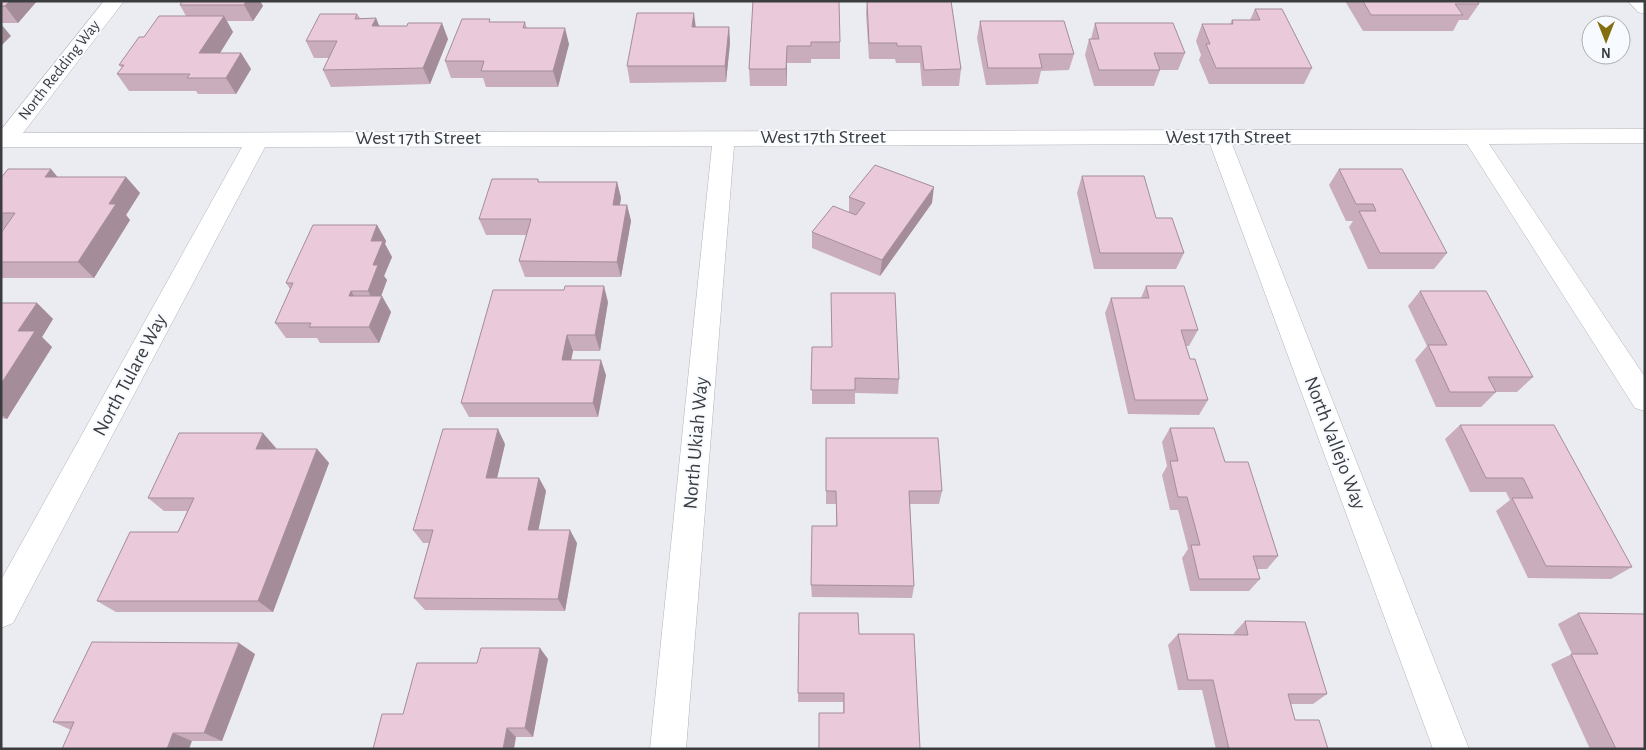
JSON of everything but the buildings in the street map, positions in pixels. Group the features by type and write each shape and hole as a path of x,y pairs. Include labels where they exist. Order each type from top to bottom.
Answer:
{"street":[{"name":"North Redding Way","path":"3,140 114,1"},
{"path":"1638,1 1645,8"},
{"path":"1473,136 1645,400"},
{"name":"West 17th Street","path":"3,140 1645,136"},
{"name":"North Ukiah Way","path":"668,749 724,137"},
{"name":"North Vallejo Way","path":"1218,137 1451,749"},
{"name":"North Tulare Way","path":"1,612 258,139"}]}
